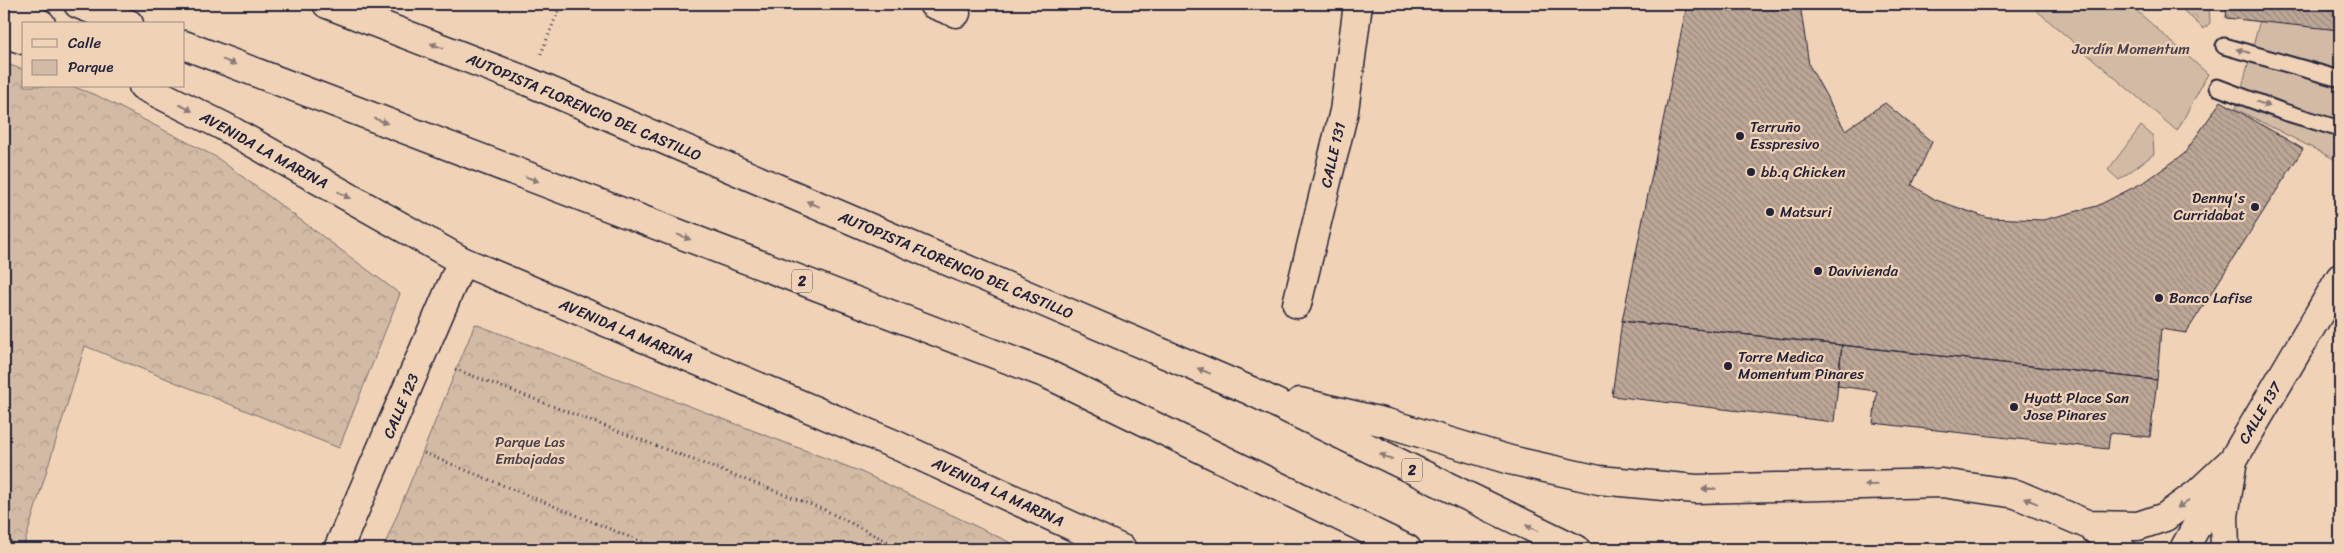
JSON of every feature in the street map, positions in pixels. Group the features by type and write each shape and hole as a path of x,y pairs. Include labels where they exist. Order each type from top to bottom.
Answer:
{"main road":[{"path":"10,4 38,22"},
{"path":"78,4 125,22"},
{"name":"AUTOPISTA FLORENCIO DEL CASTILLO","path":"327,4 529,82 1249,390 1576,549"},
{"name":"CALLE 131","path":"1297,304 1344,111 1358,4"},
{"path":"4,33 22,39"},
{"name":"2","path":"185,45 1047,374 1406,549"},
{"name":"AVENIDA LA MARINA","path":"147,88 223,126 462,261 896,444 1122,549"},
{"name":"CALLE 123","path":"338,549 462,261"},
{"name":"CALLE 137","path":"2184,549 2233,460 2340,278"},
{"path":"1249,390 1387,423 1510,460 1599,480 1696,489 1942,482 2016,494 2089,525 2121,549"},
{"path":"2089,525 2138,526 2165,517 2198,493 2233,460"},
{"path":"2225,549 2224,516 2233,460"}],"lane":[{"path":"2224,46 2340,79"},
{"path":"2217,87 2280,111 2340,129"}],"path":[{"path":"529,82 561,4"},
{"path":"455,370 825,510 902,549"},
{"path":"424,453 659,549"}],"green space":[{"name":"Jardín Momentum","path":"2029,4 2129,4 2208,74 2177,131"},
{"path":"2176,4 2209,4 2210,23 2204,29"},
{"path":"2260,20 2340,30 2340,162 2236,109"},
{"path":"4,63 22,69 22,88 77,88 96,95 216,157 400,294 339,448 85,346 23,548 4,537"},
{"path":"2141,126 2153,136 2154,154 2119,180 2108,170"},
{"name":"Parque Las Embajadas","path":"475,324 859,471 1024,549 383,549"}],"building":[{"path":"1687,4 1800,4 1809,65 1845,130 1885,103 1932,142 1912,185 1936,200 1988,218 2043,220 2097,206 2146,181 2184,154 2221,101 2303,149 2186,333 2161,329 2157,380 1622,321"},
{"path":"2227,4 2340,4 2340,30 2226,18"},
{"name":"Torre Medica Momentum Pinares","path":"1622,321 1842,345 1834,422 1612,396"},
{"name":"Hyatt Place San Jose Pinares","path":"1842,345 2157,380 2150,437 2110,433 2108,449 1873,423 1877,391 1837,386"}],"place":[{"name":"Terruño Esspresivo","path":"1740,136"},
{"name":"bb.q Chicken","path":"1751,172"},
{"name":"Denny's Curridabat","path":"2255,207"},
{"name":"Matsuri","path":"1770,212"},
{"name":"Davivienda","path":"1818,271"},
{"name":"Banco Lafise","path":"2159,298"},
{"name":"Torre Medica Momentum Pinares","path":"1728,366"},
{"name":"Hyatt Place San Jose Pinares","path":"2014,407"}]}
